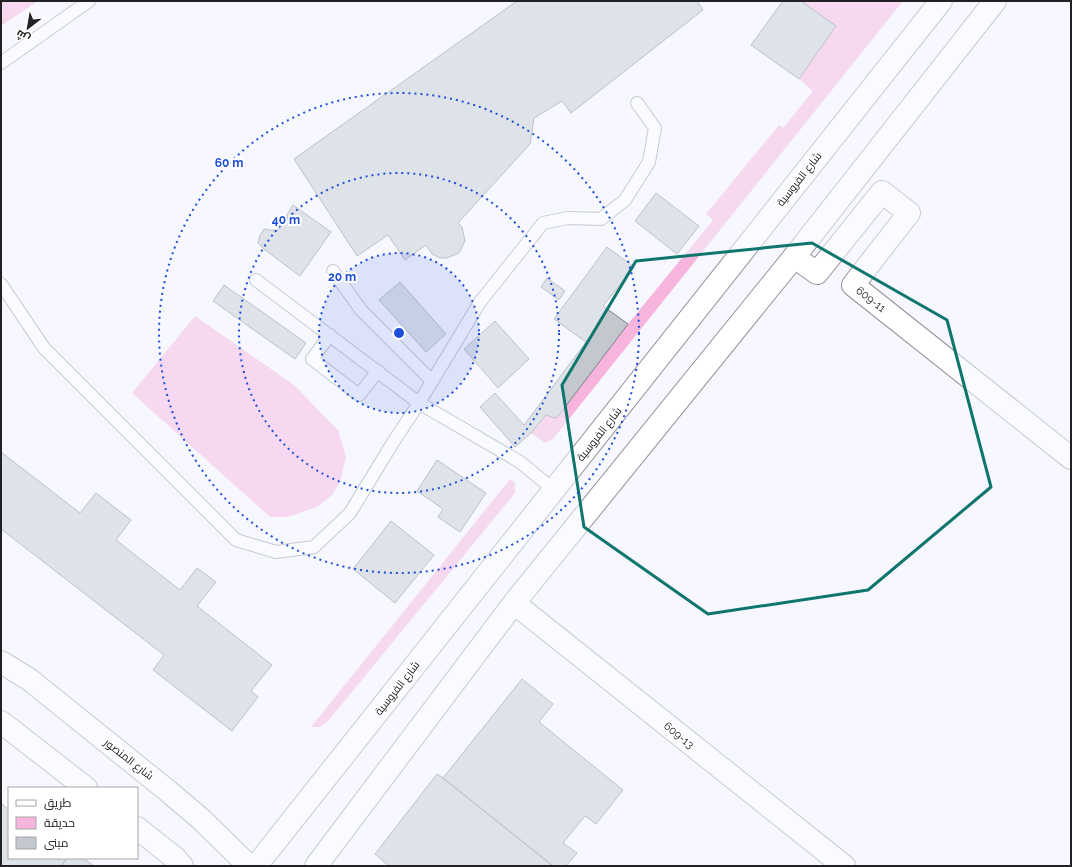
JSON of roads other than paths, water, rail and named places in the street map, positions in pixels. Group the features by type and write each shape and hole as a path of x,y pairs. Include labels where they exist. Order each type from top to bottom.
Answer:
{"street":[{"name":"شارع الفروسية","path":"256,866 941,1"},
{"path":"316,866 514,603 794,257 995,1"},
{"name":"609-11","path":"794,257 816,273 882,192 909,213 853,285 1071,458"},
{"name":"609-13","path":"514,603 844,866"},
{"name":"شارع المنصور","path":"1,662 30,680 168,790 202,820 249,866"},
{"path":"1,722 85,787"},
{"path":"138,829 175,858 182,866"}],"lane":[{"path":"1,63 89,1"},
{"path":"1,284 44,348 236,540 276,552 314,547 350,513 480,302 543,223 568,218 601,219 625,200 649,162 655,128 637,104"},
{"path":"333,271 361,310 432,381"},
{"path":"256,280 419,403 520,462 554,490"},
{"path":"330,335 312,359 359,395 378,371"}]}
